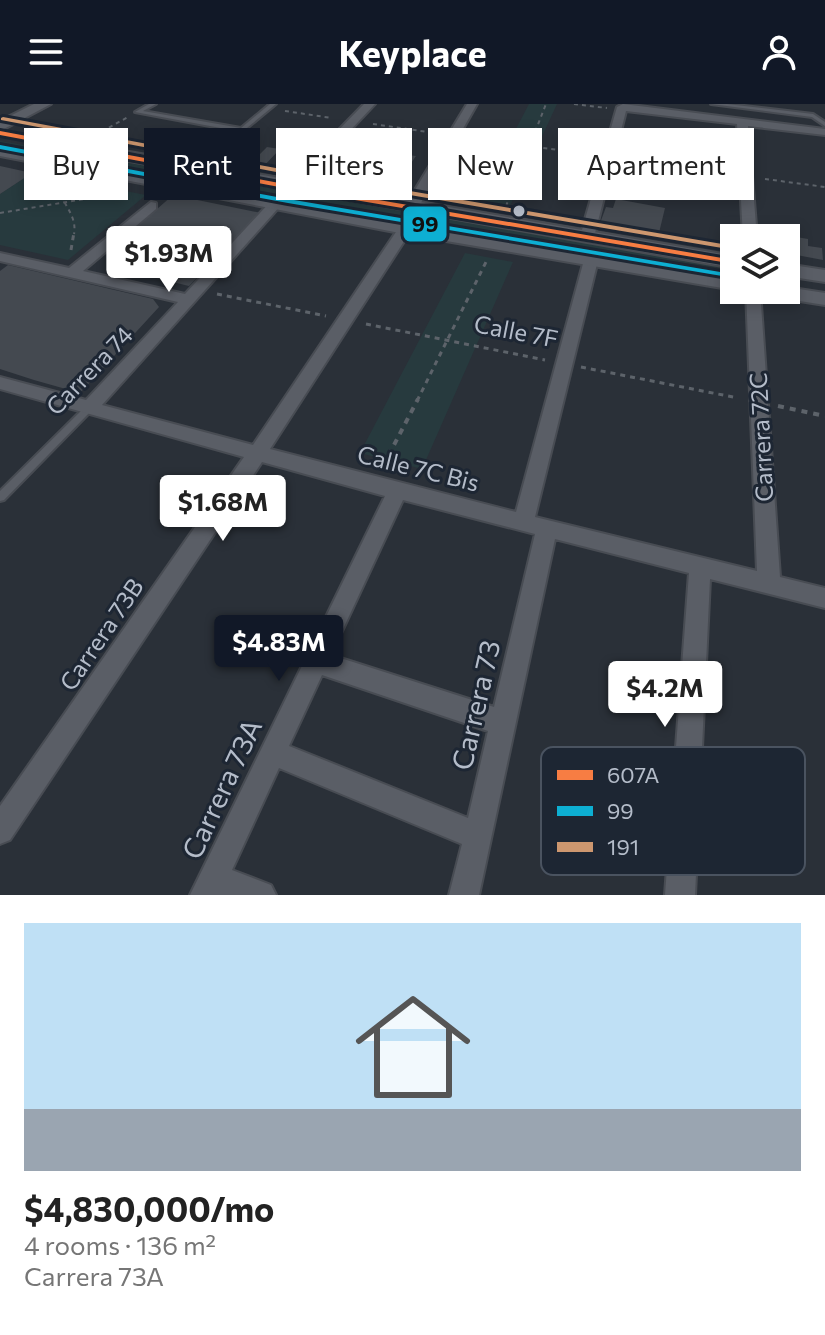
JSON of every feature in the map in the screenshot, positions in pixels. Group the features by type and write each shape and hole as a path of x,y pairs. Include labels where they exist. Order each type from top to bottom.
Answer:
{"street":[{"path":"0,130 44,104"},
{"path":"346,128 370,104"},
{"name":"Carrera 73B","path":"458,128 472,104"},
{"path":"617,128 622,107 825,132"},
{"path":"742,122 742,128"},
{"path":"0,130 24,136"},
{"path":"0,151 24,156"},
{"path":"128,176 276,204 587,237 720,260"},
{"name":"Carrera 73B","path":"0,830 256,455 344,320 428,182"},
{"path":"339,200 591,260 720,282"},
{"path":"587,237 597,200"},
{"path":"748,200 749,224"},
{"name":"Carrera 74","path":"89,408 276,204"},
{"path":"71,274 151,206"},
{"path":"0,257 71,274 194,295"},
{"name":"Carrera 73","path":"464,895 503,723 564,364 591,260"},
{"path":"800,272 825,276"},
{"path":"800,295 825,299"},
{"name":"Carrera 72C","path":"754,304 769,584"},
{"name":"Calle 7C Bis","path":"0,383 256,455 825,598"},
{"name":"Carrera 73A","path":"209,886 316,662 385,488"},
{"path":"689,747 700,567"},
{"path":"316,662 503,723"},
{"path":"273,752 477,836"},
{"path":"680,895 681,875"},
{"path":"209,886 261,895"}],"lane":[{"path":"138,112 153,104"},
{"path":"714,104 813,116 825,124"},
{"path":"244,128 270,106"},
{"path":"138,112 230,128"},
{"path":"792,113 796,128"},
{"name":"Carrera 74","path":"0,497 89,408"}],"path":[{"path":"537,128 546,104"},
{"path":"574,104 622,107"},
{"path":"270,106 428,131"},
{"path":"109,128 138,112"},
{"path":"754,177 825,187"},
{"path":"0,213 72,200"},
{"path":"502,218 509,200"},
{"path":"65,201 76,223 71,274"},
{"path":"385,488 491,250"},
{"name":"Calle 7F","path":"194,295 344,320 825,416"}],"green space":[{"path":"529,104 557,104 542,136 542,128 516,128"},
{"path":"0,141 24,145 24,151 0,147"},
{"path":"128,163 144,166 144,173 128,171"},
{"path":"24,178 24,200 128,200 128,192 144,197 68,260 0,245 0,194"},
{"path":"260,185 276,188 276,198 260,195"},
{"path":"289,200 346,200 720,264 720,268 656,259 626,262"},
{"path":"479,200 513,200 509,208 477,203"},
{"path":"465,253 513,262 422,469 360,453"}],"building":[{"path":"267,147 276,148 276,153 262,168 260,154"},
{"path":"0,166 24,171 24,178 0,194"},
{"path":"167,200 197,200 261,213 189,286 111,267 116,262 108,260 114,255 107,253"},
{"path":"616,200 621,200 665,208 658,237 599,226 606,207 613,208"},
{"path":"800,238 808,239 808,246 822,248 823,260 800,256"},
{"path":"8,265 153,299 159,307 80,393 0,369 0,271"}],"transit line":[{"name":"191","path":"3,119 292,173 720,246"},
{"name":"607A","path":"0,133 290,187 720,260"},
{"name":"99","path":"0,147 288,201 720,274"}]}
